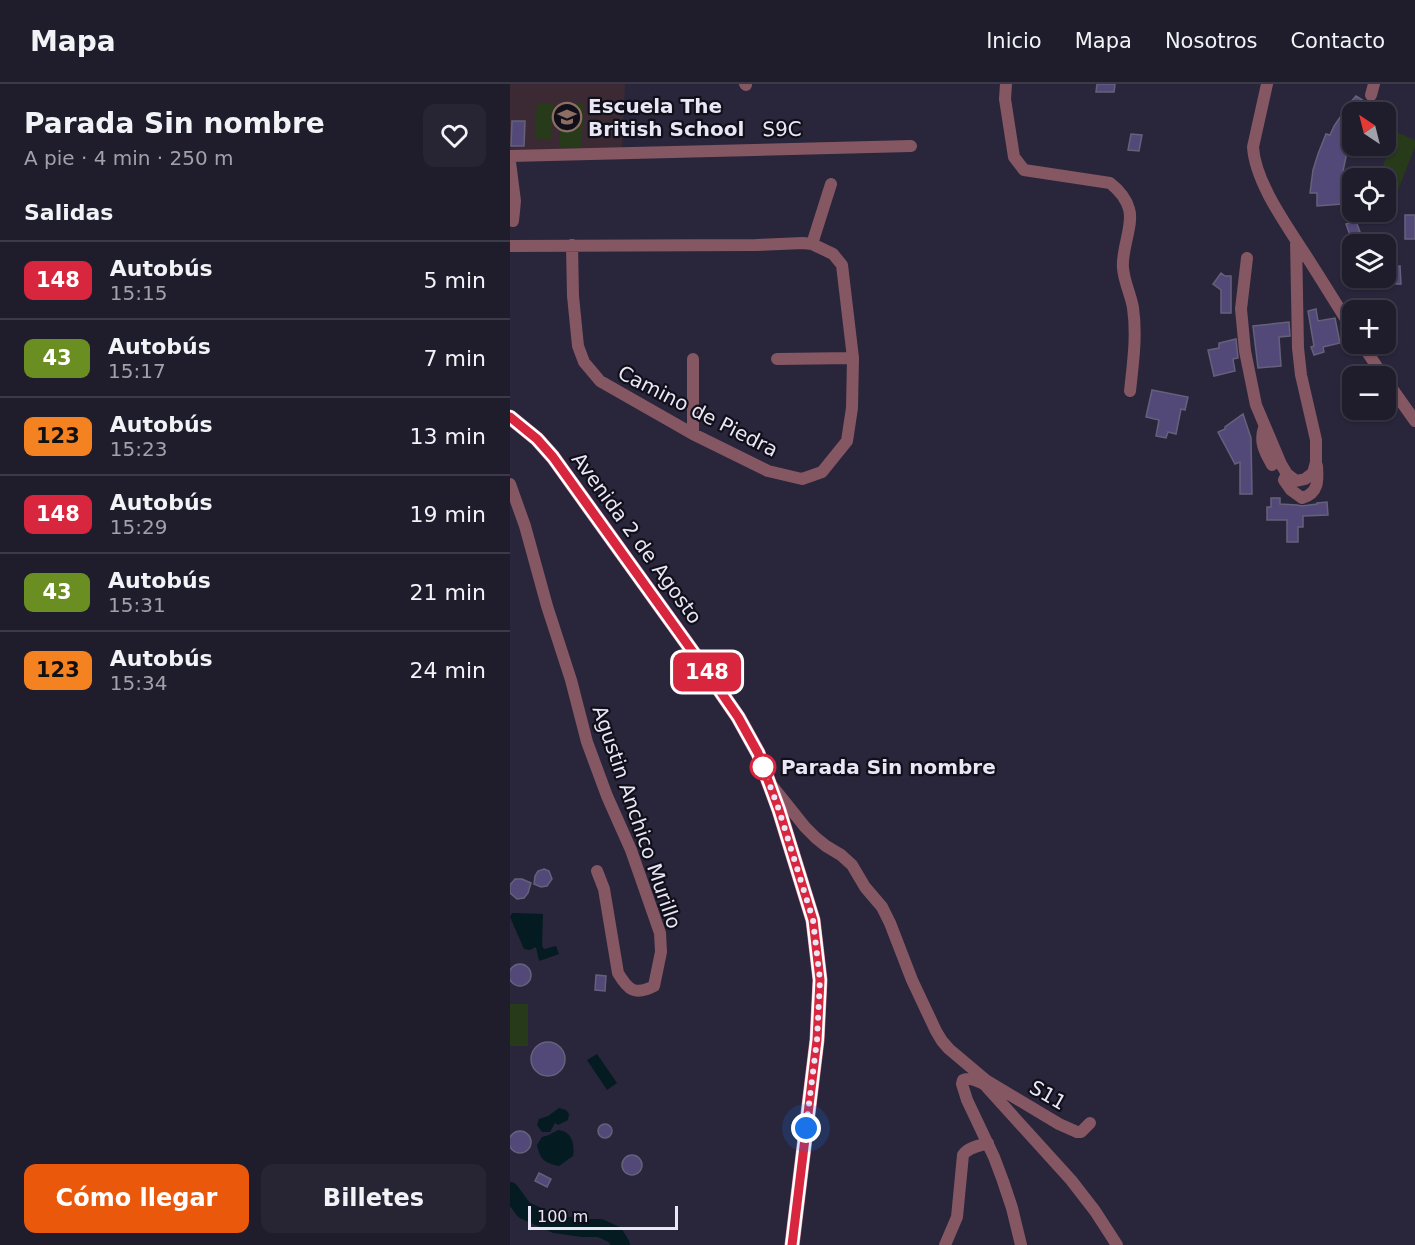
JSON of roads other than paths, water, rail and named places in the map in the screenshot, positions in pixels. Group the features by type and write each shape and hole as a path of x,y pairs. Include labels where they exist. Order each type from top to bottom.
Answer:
{"main road":[{"name":"Avenida 2 de Agosto","path":"510,417 537,439 553,457 738,717 758,753 779,810 813,920 820,980 817,1040 792,1245"}],"street":[{"path":"1006,84 1005,99 1014,157 1024,170 1110,183 1118,189 1129,208 1130,217 1123,269 1133,306 1136,339 1130,391"},
{"path":"1267,84 1253,147 1254,156 1272,200 1342,313"},
{"name":"S9C","path":"510,156 911,146"},
{"path":"510,162 515,201 513,220"},
{"path":"812,244 831,184"},
{"path":"1247,258 1241,309 1245,351 1256,405 1285,477 1297,495 1302,498 1310,496 1316,489 1318,480 1316,440 1301,375 1298,348 1296,240"},
{"name":"Camino de Piedra","path":"510,246 572,245 756,244 803,243 812,244 833,254 842,265 853,358 852,408 847,441 822,472 802,479 768,471 693,434 600,381 584,362 578,346 573,296 572,245"},
{"path":"777,359 853,358"},
{"path":"693,359 693,434"},
{"path":"1396,394 1415,421"},
{"path":"1285,477 1296,481 1305,479 1313,473 1317,462"},
{"name":"Agustin Anchico Murillo","path":"510,484 525,526 547,606 571,680 587,742 607,796 631,850 660,933 661,952 654,986 645,991 634,991 624,984 618,973 604,889 597,872"},
{"path":"768,782 811,833 852,865 865,887 882,907 912,980 942,1041 985,1082 1071,1180 1117,1245"},
{"path":"985,1082 968,1078 963,1080 962,1084 966,1100 988,1143 1012,1208 1021,1245"},
{"name":"S11","path":"985,1082 1072,1131 1081,1132 1090,1123"},
{"path":"945,1245 957,1217 963,1155 970,1148 988,1143"}],"water":[{"path":"512,913 543,914 542,946 544,949 556,946 559,954 539,961 536,947 530,950 524,949 510,917"},
{"path":"597,1054 617,1083 607,1090 587,1060"},
{"path":"559,1108 566,1110 569,1114 568,1120 558,1125 555,1123 550,1132 542,1132 537,1125 539,1119"},
{"path":"558,1130 567,1133 572,1139 573,1147 573,1156 559,1166 544,1160 537,1145 542,1137"}],"waterway":[{"path":"510,1191 524,1210 555,1224 600,1228 615,1235 621,1245"}],"place":[{"name":"Escuela The British School","path":"567,117"},
{"name":"Parada Sin nombre","path":"763,767"}]}
